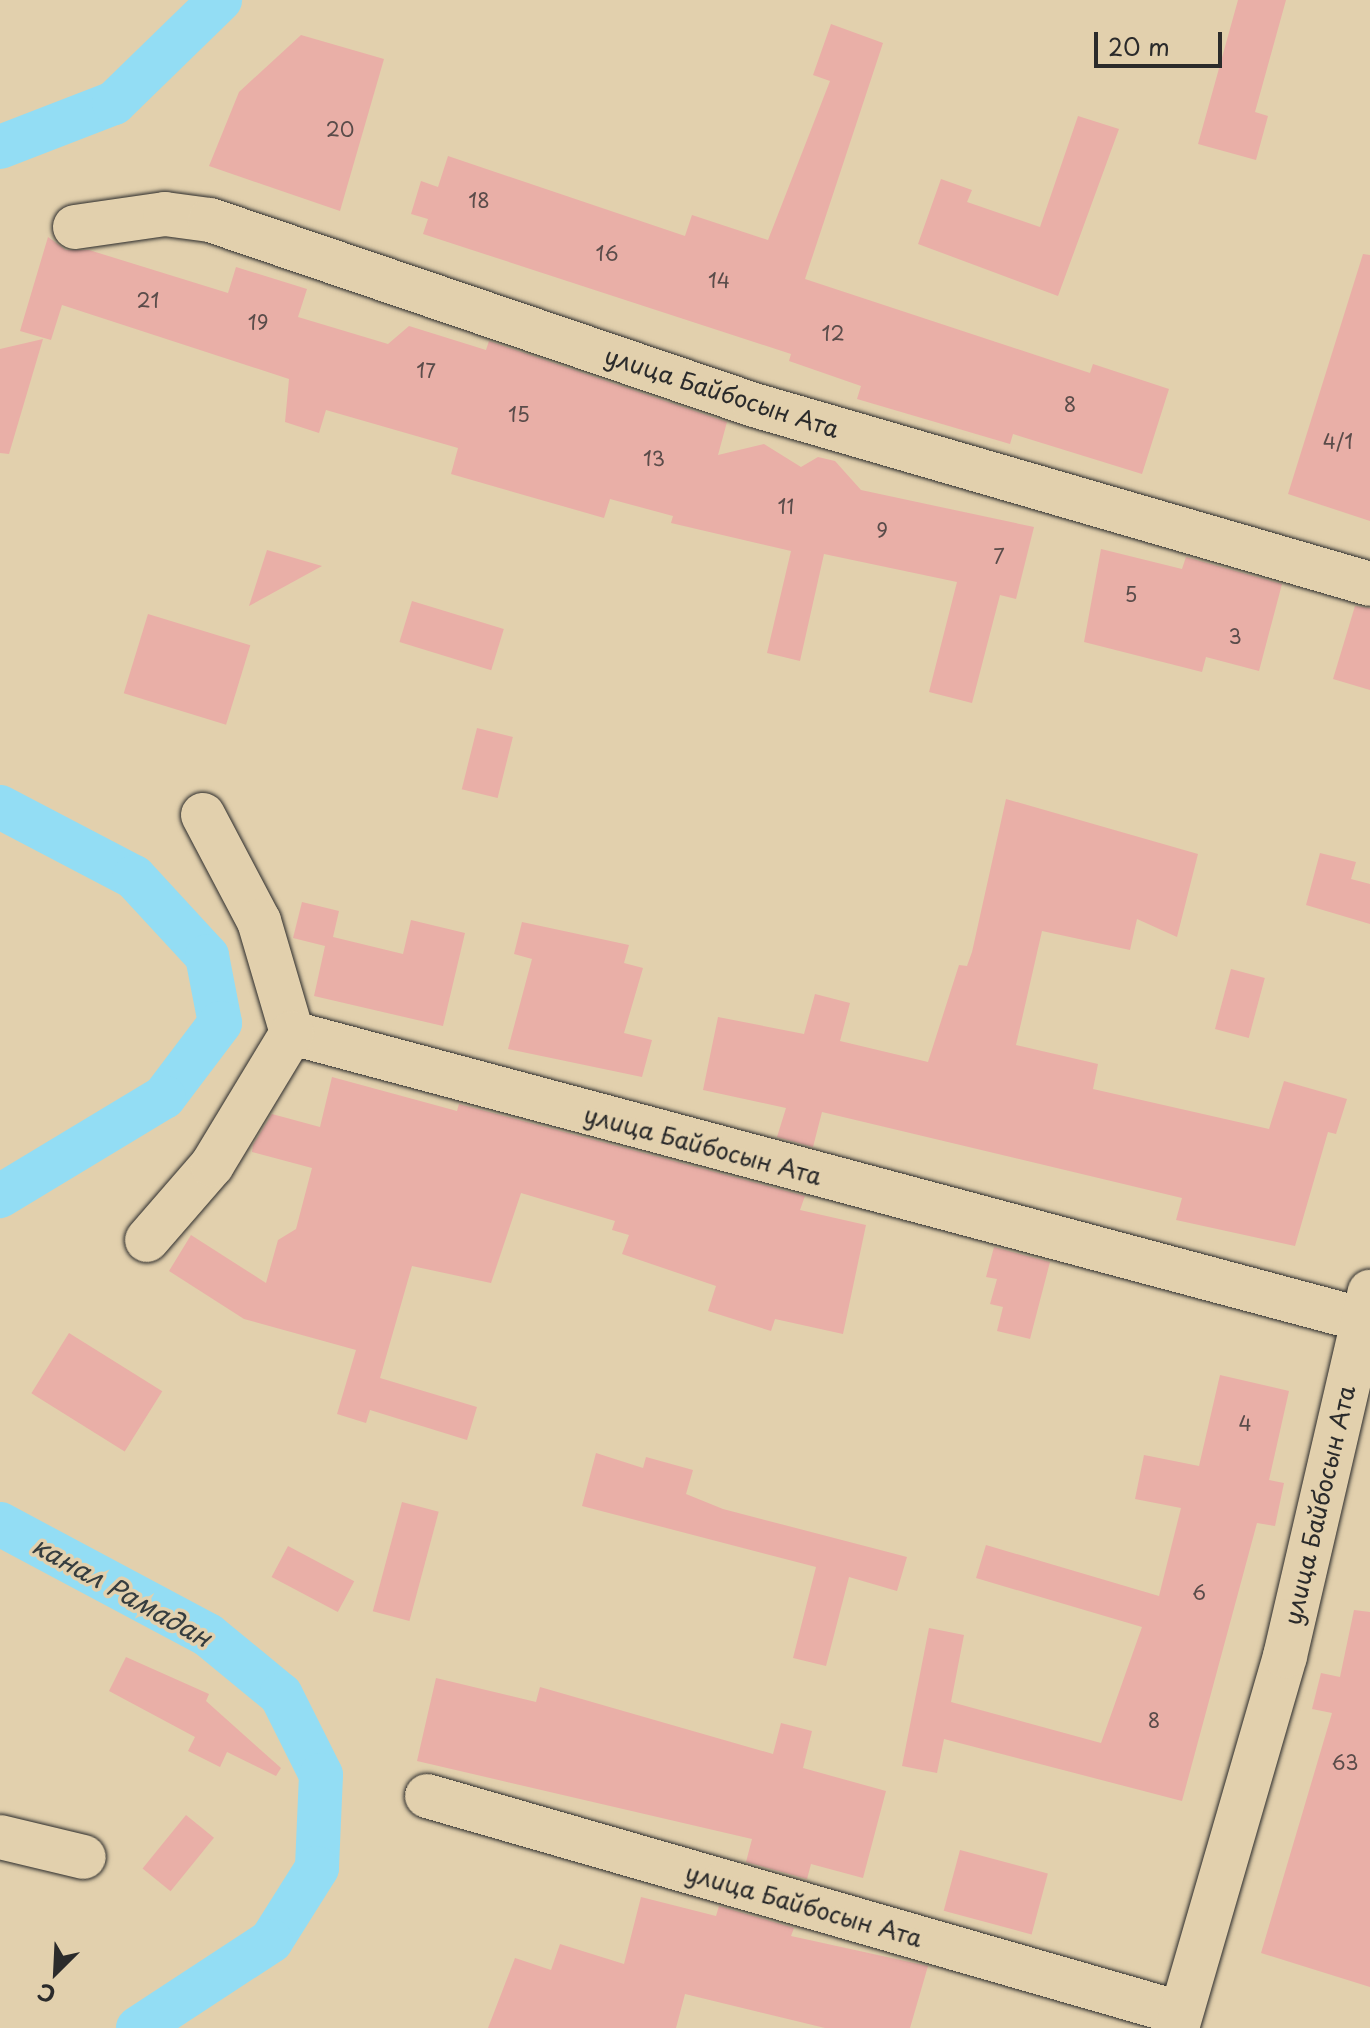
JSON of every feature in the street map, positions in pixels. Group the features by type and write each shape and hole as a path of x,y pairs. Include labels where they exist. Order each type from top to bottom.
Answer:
{"street":[{"name":"улица Байбосын Ата","path":"75,227 165,214 210,220 754,405 1370,584"},
{"path":"147,1240 212,1165 292,1033 259,921 203,815"},
{"name":"улица Байбосын Ата","path":"292,1033 1365,1306 1285,1656 1178,2021 427,1796"},
{"path":"0,1837 84,1857"}],"building":[{"path":"1238,0 1286,0 1255,112 1268,116 1256,160 1198,144"},
{"path":"831,24 883,43 805,279 1090,373 1093,364 1169,389 1142,474 1013,434 1010,444 857,399 861,386 789,361 791,354 423,234 428,219 411,214 421,181 438,187 448,156 685,236 692,215 768,240 830,81 813,75"},
{"path":"301,35 384,59 340,211 209,166 239,92"},
{"path":"1078,116 1119,129 1058,296 918,244 941,179 972,190 967,202 1040,227"},
{"path":"48,237 66,250 89,250 228,293 236,267 307,289 298,317 388,344 409,326 486,350 489,341 727,422 718,455 764,444 801,467 818,457 835,461 861,490 1034,527 1016,599 1000,595 972,703 929,692 957,582 824,554 800,661 767,653 791,551 671,523 673,516 610,499 604,518 451,474 458,448 326,410 319,433 285,422 289,379 62,305 51,340 20,331"},
{"path":"1363,254 1370,255 1370,521 1288,494"},
{"path":"43,339 9,454 0,453 0,349"},
{"path":"1101,549 1182,569 1186,557 1282,584 1259,671 1206,657 1202,672 1084,642"},
{"path":"267,550 322,566 249,606"},
{"path":"412,601 504,629 491,670 399,642"},
{"path":"1355,606 1370,608 1370,690 1333,679"},
{"path":"148,614 250,645 226,725 124,693"},
{"path":"477,728 513,737 498,798 462,789"},
{"path":"1006,799 1198,854 1177,937 1137,919 1130,950 1042,931 1016,1045 1098,1064 1093,1089 1269,1129 1284,1081 1347,1099 1336,1134 1328,1132 1295,1246 1176,1220 1182,1198 822,1112 813,1147 777,1137 786,1108 703,1090 718,1017 804,1034 815,994 850,1003 840,1041 928,1062 959,965 967,966 972,952"},
{"path":"1320,853 1356,862 1351,879 1370,884 1370,924 1306,905"},
{"path":"302,902 339,911 333,937 403,954 411,920 465,933 443,1026 314,996 325,946 293,938"},
{"path":"522,922 629,945 624,963 643,968 624,1033 652,1040 642,1077 508,1049 532,959 514,954"},
{"path":"1231,969 1265,978 1249,1038 1215,1029"},
{"path":"332,1077 457,1111 459,1104 805,1196 800,1210 866,1225 843,1334 775,1319 771,1331 708,1311 716,1286 622,1254 629,1235 612,1230 615,1221 521,1193 491,1283 412,1266 380,1378 477,1407 467,1440 370,1410 366,1423 337,1414 356,1350 244,1319 169,1271 191,1235 266,1283 278,1240 296,1229 312,1168 252,1152 253,1145 272,1114 320,1127"},
{"path":"994,1247 1050,1262 1030,1339 997,1331 1003,1307 990,1304 997,1279 986,1277"},
{"path":"69,1333 162,1391 125,1452 31,1393"},
{"path":"1220,1375 1289,1391 1269,1480 1284,1483 1275,1526 1257,1523 1182,1801 944,1739 937,1773 902,1766 929,1628 964,1635 951,1702 1101,1743 1142,1627 976,1578 986,1545 1159,1596 1181,1508 1135,1499 1144,1455 1199,1466"},
{"path":"596,1453 643,1468 646,1457 693,1470 686,1494 723,1509 907,1557 897,1591 849,1577 826,1666 793,1658 816,1567 582,1506"},
{"path":"402,1502 439,1512 409,1621 373,1611"},
{"path":"288,1546 354,1581 338,1612 272,1577"},
{"path":"1354,1610 1370,1612 1370,1987 1261,1953 1332,1713 1312,1709 1321,1673 1340,1677"},
{"path":"126,1657 209,1694 206,1701 281,1768 276,1776 227,1752 220,1767 188,1751 195,1737 109,1691"},
{"path":"436,1678 536,1702 540,1687 773,1754 781,1723 812,1731 803,1768 886,1791 863,1878 811,1864 807,1879 746,1862 752,1839 417,1761"},
{"path":"186,1815 214,1838 171,1891 143,1869"},
{"path":"960,1850 1048,1874 1032,1934 944,1911"},
{"path":"641,1897 716,1916 719,1906 794,1928 791,1936 928,1966 910,2028 825,2028 685,1994 676,2028 488,2028 515,1958 551,1970 560,1944 624,1964"}],"waterway":[{"name":"канал Рамадан","path":"0,147 114,103 220,0"},
{"name":"канал Рамадан","path":"0,807 134,877 207,956 220,1023 164,1097 0,1196"},
{"name":"канал Рамадан","path":"0,1524 208,1635 281,1695 321,1775 317,1868 271,1941 138,2028"}]}
